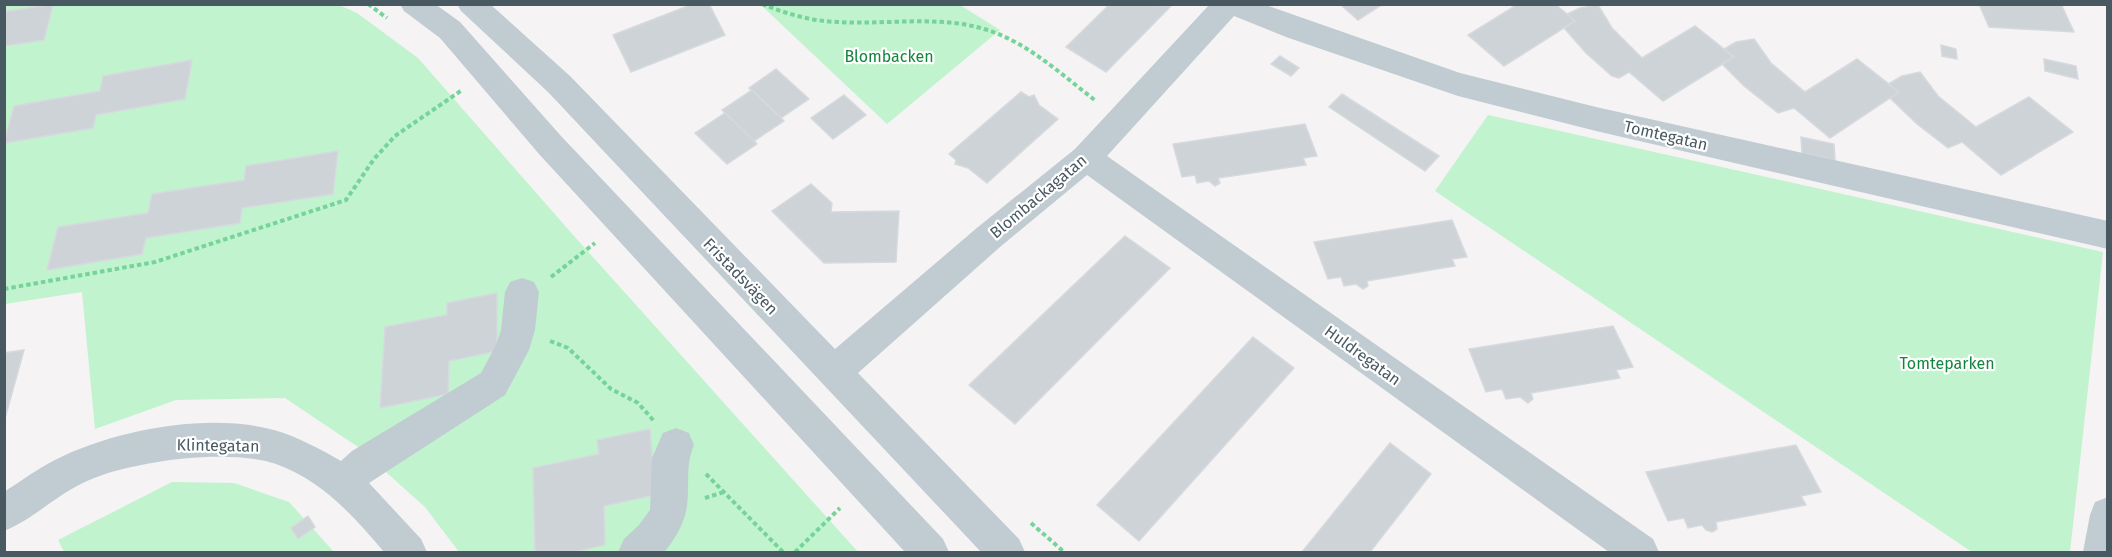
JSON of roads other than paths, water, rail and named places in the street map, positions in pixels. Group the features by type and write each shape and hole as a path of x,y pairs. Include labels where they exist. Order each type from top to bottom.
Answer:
{"street":[{"path":"414,4 450,30 550,145 930,552"},
{"name":"Fristadsvägen","path":"471,4 559,84 1006,552"},
{"name":"Blombackagatan","path":"833,373 988,237 1086,158 1228,4"},
{"name":"Tomtegatan","path":"1233,4 1296,29 1458,84 1596,119 2108,235"},
{"name":"Huldregatan","path":"1086,158 1640,552"},
{"path":"342,483 366,463 493,384 512,350 518,330 522,292"},
{"name":"Klintegatan","path":"4,513 77,467 124,453 175,443 223,442 272,446 313,465 342,483 408,552"},
{"path":"637,552 645,547 656,532 669,508 670,453 676,445"},
{"path":"2102,552 2108,515"}],"park label":[{"name":"Blombacken","path":"889,56"},
{"name":"Tomteparken","path":"1947,363"}]}
